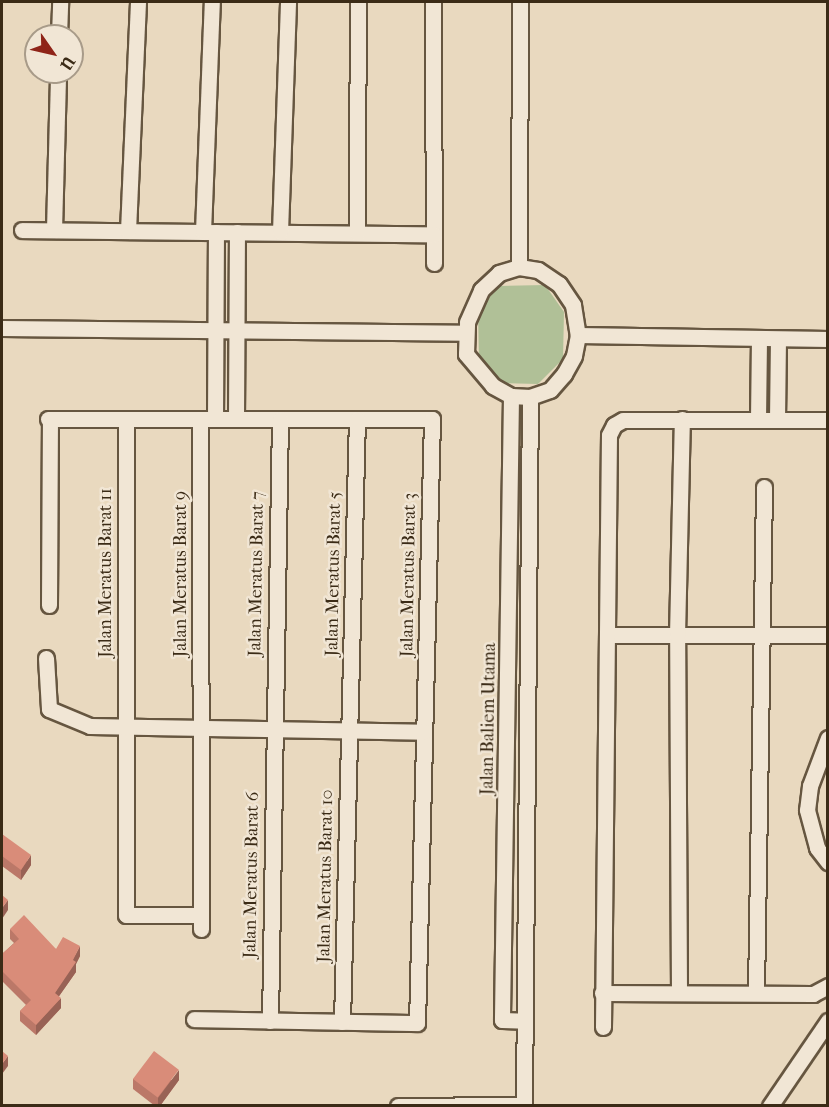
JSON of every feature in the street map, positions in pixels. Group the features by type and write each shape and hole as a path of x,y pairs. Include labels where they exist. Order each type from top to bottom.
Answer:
{"street":[{"path":"59,24 60,2"},
{"path":"128,231 138,2"},
{"name":"Jalan Meratus Barat 9","path":"201,922 201,728 208,419 215,330 209,232 212,2"},
{"path":"280,232 288,2"},
{"path":"357,233 358,2"},
{"path":"433,2 434,263"},
{"path":"519,267 520,2"},
{"path":"54,230 58,84"},
{"path":"22,230 434,234"},
{"path":"236,419 237,232"},
{"path":"519,267 538,270 559,284 573,305 578,335 574,356 564,374 550,390 530,396 511,396 494,386 471,361 466,354 465,333 481,290 499,273 519,267"},
{"path":"2,328 465,333"},
{"path":"578,335 828,339"},
{"path":"758,420 759,339"},
{"path":"777,420 778,339"},
{"name":"Jalan Baliem Utama","path":"511,396 502,1020 525,1021"},
{"path":"398,1105 524,1105 530,396"},
{"name":"Jalan Meratus Barat 3","path":"342,1022 417,1023 432,418 357,419"},
{"path":"49,605 49,419 357,419"},
{"name":"Jalan Meratus Barat 11","path":"126,419 126,915 201,922"},
{"name":"Jalan Meratus Barat 7","path":"274,729 280,419"},
{"name":"Jalan Meratus Barat 5","path":"349,731 357,419"},
{"path":"679,992 677,635 682,419"},
{"path":"603,1027 609,435 614,425 623,420 828,420"},
{"path":"756,992 764,487"},
{"path":"608,635 828,635"},
{"path":"46,658 49,709 90,726 424,732"},
{"name":"Jalan Meratus Barat 6","path":"270,1021 274,729"},
{"name":"Jalan Meratus Barat 10","path":"342,1022 349,731"},
{"path":"828,738 810,786 807,810 817,848 828,862"},
{"path":"602,993 813,994 828,986"},
{"path":"194,1019 342,1022"},
{"path":"770,1106 828,1021"}],"green space":[{"path":"545,285 564,312 563,359 538,384 502,383 479,362 478,309 499,286"}],"building":[{"path":"2,834 31,855 21,870 2,856"},
{"path":"2,895 8,900 2,908"},
{"path":"24,915 56,949 63,937 80,946 73,960 76,962 55,993 61,998 36,1025 20,1011 31,1000 2,971 2,954 19,939 10,929"},
{"path":"2,1051 8,1056 2,1064"},
{"path":"154,1051 179,1070 158,1098 133,1079"}]}
